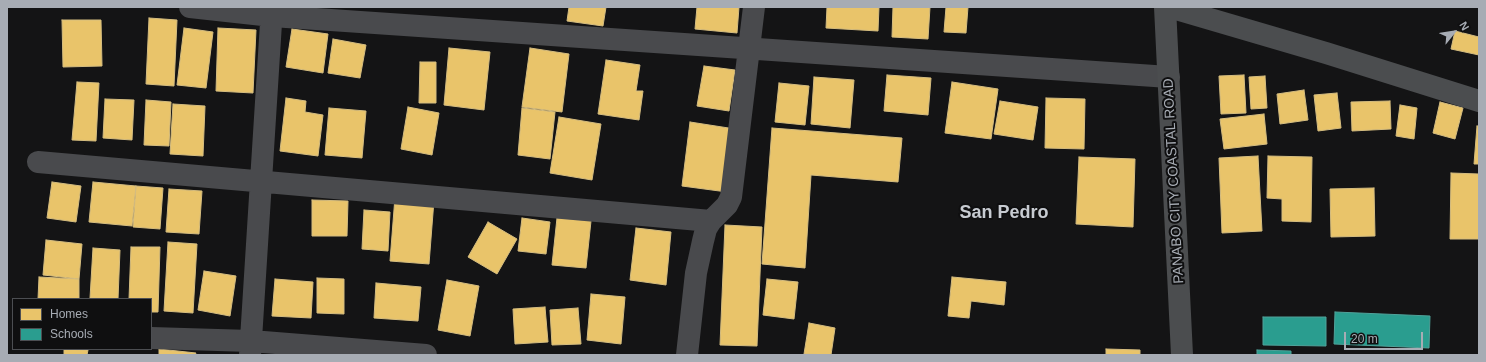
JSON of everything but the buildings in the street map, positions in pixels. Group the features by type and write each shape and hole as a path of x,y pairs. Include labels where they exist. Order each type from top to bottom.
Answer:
{"main road":[{"name":"PANABO CITY COASTAL ROAD","path":"1166,7 1182,355"},
{"path":"1169,7 1326,53 1479,101"}],"street":[{"path":"190,7 272,12 750,50 1169,77"},
{"path":"687,355 696,273 706,229 711,221 727,205 731,197 754,7"},
{"path":"250,348 272,12"},
{"path":"38,162 711,221"},
{"path":"152,338 250,348 426,355"}],"district":[{"name":"San Pedro","path":"1004,213"}]}
